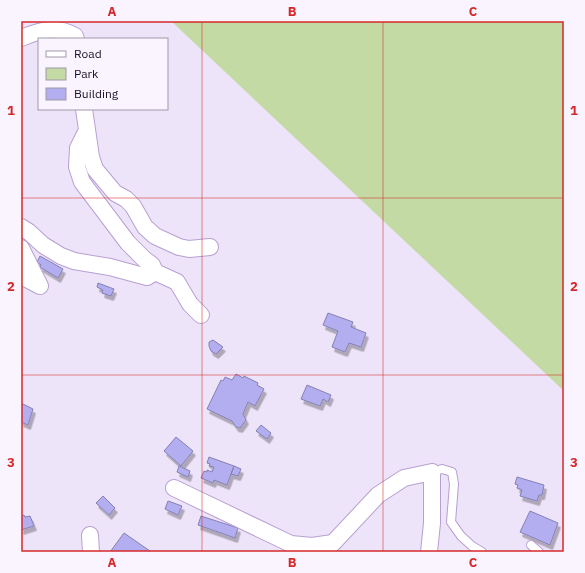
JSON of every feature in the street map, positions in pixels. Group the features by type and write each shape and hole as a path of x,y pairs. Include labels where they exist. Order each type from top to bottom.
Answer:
{"street":[{"path":"21,38 39,30 67,31 76,38"},
{"path":"84,110 90,157 95,169 115,193 126,199 133,206 145,227 155,236 179,247 189,249 210,247"},
{"path":"87,130 78,148 77,167 82,182 128,243 152,265 155,272 177,282 190,304 201,315"},
{"path":"21,228 29,232 43,245 61,256 74,261 110,267 147,277 155,272"},
{"path":"21,248 40,286 21,276"},
{"path":"174,488 291,544 312,546 333,543 378,495 404,478 432,472 432,523 429,552"},
{"path":"90,535 91,552"}],"lane":[{"path":"432,472 442,469 452,472 454,484 451,522 460,536 482,552"},
{"path":"531,545 539,552"}],"green space":[{"path":"171,21 564,21 564,391"}],"building":[{"path":"40,256 63,269 58,278 40,267 41,265 37,262"},
{"path":"98,283 114,289 111,296 102,293 103,290 97,287"},
{"path":"328,313 353,322 351,327 366,333 361,347 349,343 345,352 332,347 338,331 323,325"},
{"path":"213,340 223,347 216,354 211,351 209,346 209,342"},
{"path":"236,374 258,383 257,385 264,389 255,406 248,402 243,414 246,420 240,428 236,427 232,421 207,409 221,380 223,381 225,377 232,380"},
{"path":"307,385 331,395 328,402 323,399 320,406 301,399"},
{"path":"21,403 33,409 28,425 21,422"},
{"path":"261,425 271,433 267,439 256,431"},
{"path":"176,437 193,451 181,466 164,451"},
{"path":"209,457 234,466 227,485 214,480 213,483 201,478 204,471 207,472 207,470 212,472 214,467 209,466 210,464 207,463"},
{"path":"179,466 190,471 188,477 177,472"},
{"path":"234,466 241,469 238,476 231,474"},
{"path":"517,477 544,485 542,495 539,495 537,501 520,496 522,490 517,488 518,485 515,484"},
{"path":"103,496 115,508 109,515 96,503"},
{"path":"168,501 182,506 178,515 165,509"},
{"path":"530,511 558,523 550,545 520,532"},
{"path":"24,515 25,517 30,516 34,526 21,530 21,516"},
{"path":"201,516 238,528 235,538 198,525"},
{"path":"124,533 150,551 110,552"}]}
